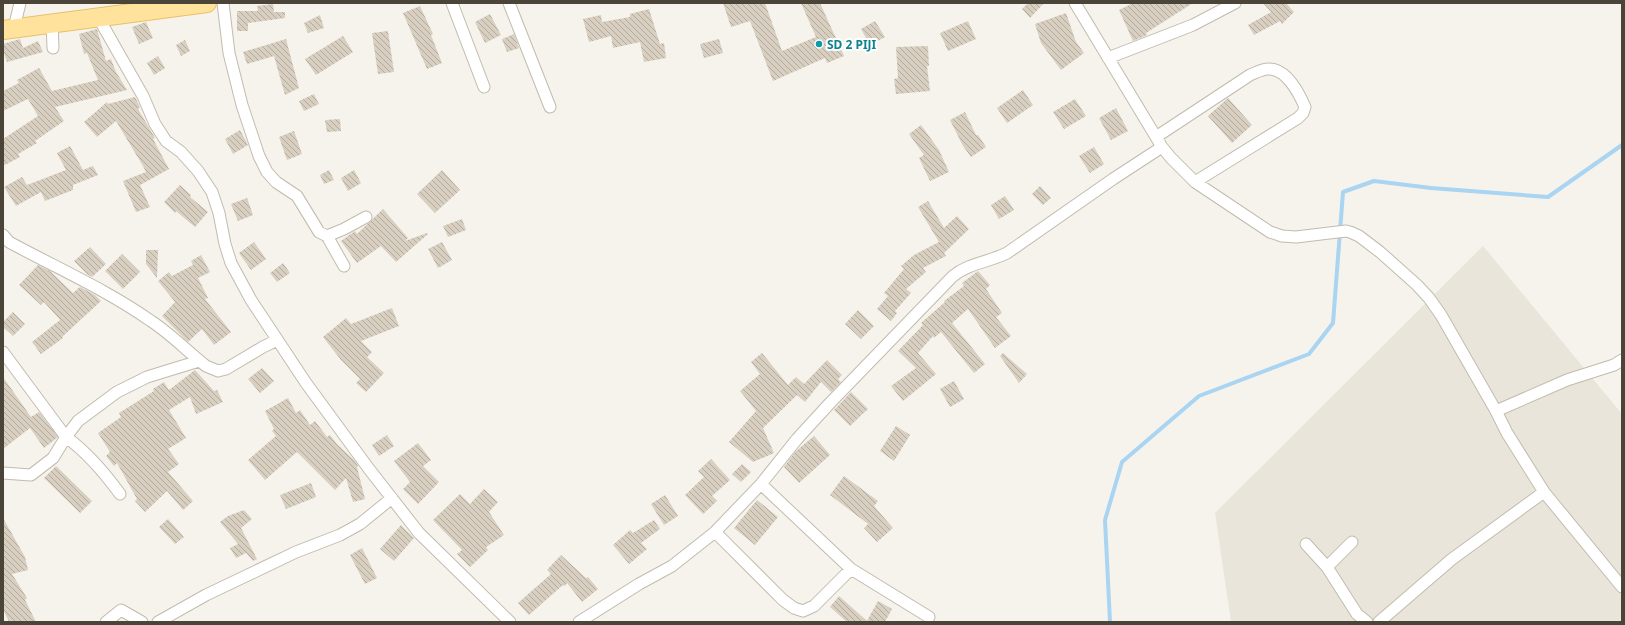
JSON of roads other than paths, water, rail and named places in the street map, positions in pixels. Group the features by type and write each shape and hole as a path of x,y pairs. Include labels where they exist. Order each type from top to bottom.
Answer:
{"main road":[{"path":"8,29 207,3"}],"street":[{"path":"8,29 20,3"},
{"path":"224,3 229,53 242,104 259,156 267,172 276,182 297,196 319,232 327,236 344,266"},
{"path":"452,3 484,87"},
{"path":"510,3 550,107"},
{"path":"1075,3 1162,147 1181,169 1195,182 1270,232 1282,236 1296,237 1346,231 1359,236 1380,252 1429,298 1441,315 1507,433 1544,492 1622,587"},
{"path":"1108,58 1193,25 1235,3"},
{"path":"98,17 143,96 166,141 181,152 198,171 212,192 219,213 225,244 231,263 251,300 306,383 419,533 510,622"},
{"path":"52,23 53,48"},
{"path":"1156,136 1250,75 1267,69 1277,71 1288,79 1301,97 1305,107 1303,113 1298,118 1195,182"},
{"path":"579,622 639,584 672,566 715,532 760,484 796,439 953,276 964,268 991,261 1007,253 1113,179 1162,147"},
{"path":"327,236 366,217"},
{"path":"3,235 15,245 100,288 124,303 153,322 199,361 212,369 218,371 226,369 277,340"},
{"path":"3,352 66,437 79,446 103,470 120,494"},
{"path":"1496,411 1567,380 1614,365 1622,360"},
{"path":"3,473 31,475 53,458 78,421 117,392 147,377 199,361"},
{"path":"760,484 851,569 929,618"},
{"path":"1379,622 1452,559 1544,492"},
{"path":"158,622 187,604 213,591 296,552 353,528 392,498"},
{"path":"715,532 783,600 794,608 803,612 814,606 851,569"},
{"path":"1326,567 1352,542"},
{"path":"1306,544 1326,567 1357,614 1367,622"},
{"path":"106,622 121,610 142,622"}],"waterway":[{"path":"1110,622 1105,520 1122,462 1199,396 1309,354 1333,323 1343,192 1374,181 1431,188 1548,197 1622,145"}],"place":[{"name":"SD 2 PIJI","path":"819,44"}]}
